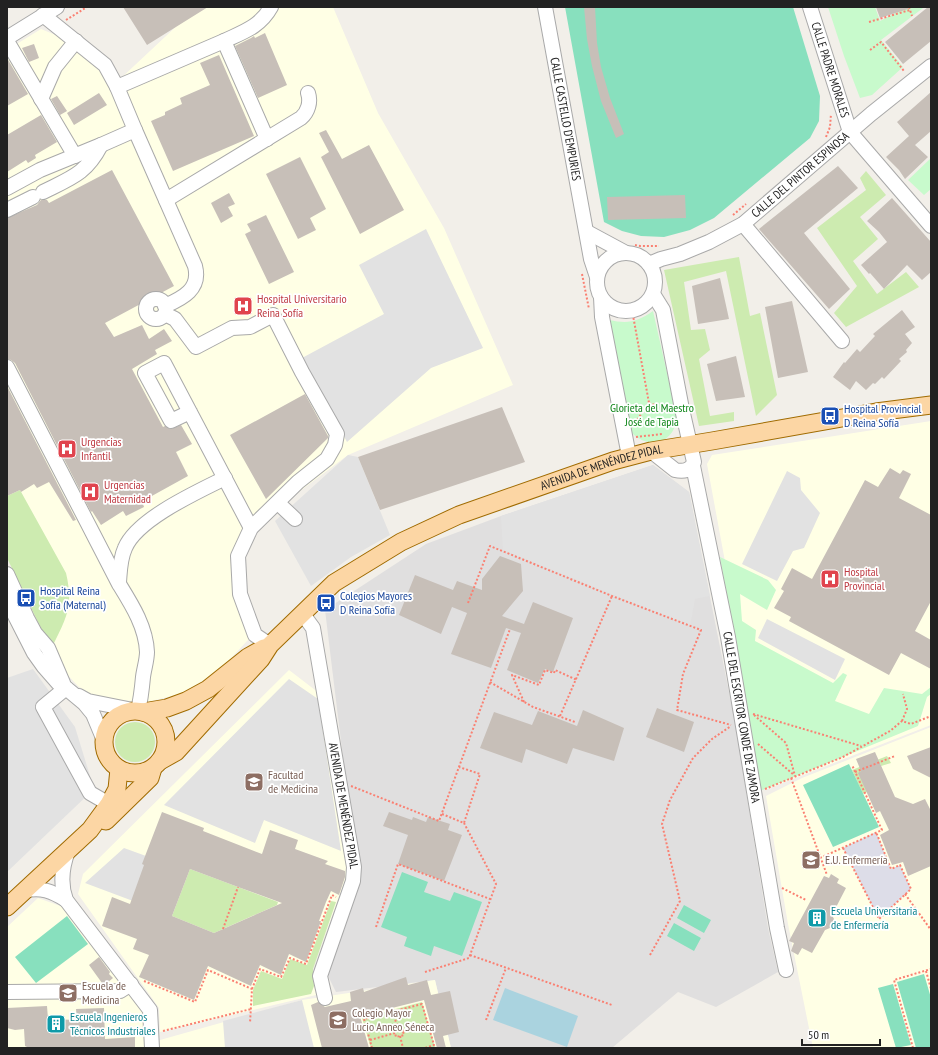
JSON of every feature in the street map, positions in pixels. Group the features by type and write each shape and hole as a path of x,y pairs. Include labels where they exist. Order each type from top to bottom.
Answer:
{"main road":[{"name":"AVENIDA DE MENÉNDEZ PIDAL","path":"90,830 104,823 150,778 156,765 176,752 261,659 270,645 334,583 401,542 459,515 629,456 651,450 690,445 876,412 931,405"},
{"name":"AVENIDA DE MENÉNDEZ PIDAL","path":"138,711 167,708 186,701 208,689 248,656 270,645"},
{"path":"138,711 153,716 160,723 165,732 167,742 165,752 156,765 145,772 136,774 127,773 112,764 104,747 104,738 107,728 113,719 122,713 138,711"},
{"name":"AVENIDA DE MENÉNDEZ PIDAL","path":"7,907 90,830 109,804 117,789 119,769"}],"street":[{"path":"7,38 57,7"},
{"path":"117,87 255,27 262,21 271,7"},
{"name":"CALLE CASTELLO D'EMPURIES","path":"545,7 587,232"},
{"name":"CALLE PADRE MORALES","path":"810,7 850,132"},
{"path":"43,15 105,65 117,87 195,266 197,277 196,282 187,294 165,310 175,319 196,347 232,328 250,327 273,315 302,372 337,434 335,445 327,459 298,482 251,528 238,556 240,594 255,635 270,645"},
{"path":"7,41 75,156"},
{"path":"42,99 55,67 76,41"},
{"path":"224,41 267,139"},
{"name":"CALLE DEL PINTOR ESPINOSA","path":"649,264 680,254 709,242 850,132 931,66"},
{"path":"166,200 267,139 305,114 309,102 308,93"},
{"path":"7,188 40,170 135,130"},
{"path":"850,132 931,226"},
{"path":"7,210 81,172 88,165 101,145"},
{"name":"CALLE DEL PINTOR ESPINOSA","path":"738,219 842,341"},
{"path":"601,297 612,307 619,310 632,310 644,305 653,294 655,284 654,272 649,264 629,248 587,232 591,260 597,277 597,287 601,297 602,317 629,456"},
{"path":"597,277 603,264 608,259 629,248"},
{"path":"653,294 663,310 690,445"},
{"path":"7,368 119,584 139,619 147,653 138,711 88,701 58,683 34,653 7,600"},
{"path":"190,412 251,528"},
{"name":"CALLE DEL ESCRITOR CONDE DE ZAMORA","path":"690,445 694,458 693,466 722,606 747,712 744,733 769,881 786,970"},
{"path":"651,450 675,470 684,471 693,466"},
{"path":"119,584 120,566 125,547 137,531 183,499 225,478"},
{"path":"278,503 295,519"},
{"path":"7,574 27,618 35,632 48,648 68,689 84,703 93,714 104,738"},
{"name":"AVENIDA DE MENÉNDEZ PIDAL","path":"302,613 313,628 354,867 353,880 320,976 325,998"},
{"path":"68,689 43,707 90,793 109,804"},
{"path":"66,900 62,880 68,851"},
{"path":"25,891 40,888 57,894 66,900 150,1010 152,1048"},
{"path":"7,992 120,991 131,984"}],"path":[{"path":"57,26 87,7"},
{"path":"909,7 912,16"},
{"path":"869,22 910,10"},
{"path":"870,50 880,42 904,71"},
{"path":"825,140 830,127 831,112"},
{"path":"738,219 751,200"},
{"path":"629,248 640,246 661,246"},
{"path":"624,430 630,429 650,403 632,310"},
{"path":"650,403 672,410 682,409"},
{"path":"468,603 490,546 612,596 701,630 683,674 677,710 732,725 712,739 693,758 670,800 662,824 680,901 650,955"},
{"path":"560,716 612,596"},
{"path":"339,781 439,821 510,629"},
{"path":"524,702 512,675 539,685 545,670 554,673 555,670 576,680"},
{"path":"490,682 533,707 575,722"},
{"path":"755,793 843,756 890,731 902,721 907,709 903,694"},
{"path":"747,712 861,746"},
{"path":"747,712 786,742 795,776"},
{"path":"902,721 911,724 931,716"},
{"path":"744,733 795,776"},
{"path":"856,772 895,756"},
{"path":"820,858 882,830 852,765"},
{"path":"459,767 480,774 464,822"},
{"path":"791,778 827,875"},
{"path":"425,972 469,958 496,884 464,822 442,814"},
{"path":"843,848 879,919 911,889 900,865 891,869 876,832"},
{"path":"376,927 398,864 490,899"},
{"path":"769,881 806,900"},
{"path":"223,929 238,887"},
{"path":"905,894 931,930"},
{"path":"250,1023 252,988 260,969 281,977 290,958 306,964 332,895 346,901"},
{"path":"470,955 612,1005"},
{"path":"486,1020 506,968"},
{"path":"913,1048 894,980 931,969"},
{"path":"131,984 139,979 195,1002 208,970 252,988"},
{"path":"926,971 931,989"},
{"path":"372,1048 364,1019 422,1004 434,1045 425,1048"},
{"path":"151,1034 251,1009"},
{"path":"393,1012 398,1029"},
{"path":"370,1040 395,1033 394,1030 402,1028 403,1031 428,1025"},
{"path":"395,1033 396,1037 404,1035 403,1031"},
{"path":"400,1036 403,1048"}],"shaded area":[{"name":"Hospital Universitario Reina Sofía","path":"197,7 333,7 378,113 444,228 513,385 348,455 251,528 238,556 255,635 247,641 218,672 180,694 147,702 120,700 92,695 78,686 63,670 33,619 27,591 7,553 7,50 41,29 75,43 119,80"},
{"path":"426,229 483,348 431,368 347,442 302,358 384,314 359,265"},
{"name":"Hospital Provincial","path":"931,421 931,725 767,789 707,464 712,455"},
{"path":"348,455 358,457 390,535 351,557 311,586 275,521"},
{"path":"653,465 689,492 735,722 768,928 778,972 716,1007 678,992 612,1048 451,1048 435,980 336,992 328,976 358,881 325,610 426,544 501,516"},
{"path":"653,465 689,492 710,596 695,599 690,626 503,550 501,516"},
{"path":"787,471 800,478 801,490 820,513 804,548 793,551 777,581 742,564"},
{"path":"767,619 845,659 835,680 758,638"},
{"path":"33,669 75,727 94,789 7,872 7,678"},
{"name":"Facultad de Medicina","path":"289,670 319,693 348,872 311,973 316,995 160,1032 159,1008 78,894 83,874"},
{"path":"289,679 318,699 341,851 264,820 255,843 164,805"},
{"path":"931,727 931,1048 813,1048 788,924 766,796 802,778"},
{"path":"876,832 891,869 900,865 911,889 879,919 843,848"},
{"path":"124,848 157,860 141,904 85,883"},
{"name":"Escuela de Medicina","path":"38,898 63,907 146,1015 148,1048 7,1048 7,927"},
{"name":"Colegio Mayor Lucio Anneo Séneca","path":"435,980 451,1048 160,1048 160,1040 302,1000"},
{"path":"302,1000 314,1048 225,1048 223,1021"}],"green space":[{"path":"565,7 793,7 820,96 819,121 810,138 714,218 690,230 664,237 641,236 622,231 604,222"},
{"path":"828,7 875,7 880,21 907,7 923,8 881,40 903,67 872,95 860,98"},
{"path":"931,158 931,189 924,195 908,180"},
{"path":"866,171 886,195 860,217 878,239 853,261 877,294 906,272 919,287 846,327 834,313 857,286 817,228 866,190 860,178"},
{"path":"739,257 750,316 760,313 777,395 756,416 726,271 684,282 691,330 705,329 710,350 699,359 710,416 734,412 734,421 699,426 664,270"},
{"name":"Glorieta del Maestro José de Tapia","path":"653,311 677,417 672,433 660,441 653,442 638,438 631,432 609,320 627,322 637,320"},
{"path":"20,490 66,573 69,604 61,629 51,649 7,558 7,496"},
{"path":"720,557 768,580 776,590 767,610 740,594 742,621 756,630 755,641 833,683 843,673 847,675 835,701 869,714 884,688 922,694 931,687 931,694 927,697 918,726 760,791"},
{"path":"131,722 139,722 146,725 152,731 155,742 152,753 146,759 139,762 131,762 124,759 118,753 115,746 115,738 118,731 124,725"},
{"path":"887,756 891,763 881,766 880,763 867,792 863,794 852,770"},
{"path":"849,764 879,827 833,847 803,785"},
{"path":"190,869 278,902 277,905 214,933 172,916"},
{"path":"402,872 428,882 424,892 450,901 454,892 482,902 462,956 434,946 431,956 404,946 407,937 381,927"},
{"path":"331,901 336,902 313,969 314,986 311,994 253,1006 253,990 261,971 282,979 290,959 307,965"},
{"path":"684,905 711,920 704,933 677,918"},
{"path":"67,916 88,944 36,983 15,957"},
{"path":"674,923 701,938 694,951 667,936"},
{"path":"924,974 931,998 931,1048 916,1048 897,982"},
{"path":"893,984 911,1045 896,1048 878,988"},
{"path":"422,1002 435,1047 371,1048 362,1018"}],"water":[{"path":"505,988 578,1016 567,1047 493,1020"}],"building":[{"path":"123,7 208,7 147,45"},
{"path":"584,7 595,7 597,43 601,67 610,98 624,134 616,138 601,101 592,66 587,39"},
{"path":"876,7 908,7 908,9 880,18"},
{"path":"928,7 931,7 931,41 903,64 885,42"},
{"path":"265,33 287,85 258,98 235,46 254,36 255,38"},
{"path":"34,44 39,58 29,62 22,48"},
{"path":"219,55 254,136 173,171 151,121 165,115 165,112 182,104 180,98 210,85 200,63"},
{"path":"7,58 28,94 7,106"},
{"path":"931,92 931,131 915,145 928,157 905,179 899,170 886,157 909,136 897,122"},
{"path":"99,93 107,105 74,125 67,113"},
{"path":"57,96 67,111 60,115 51,99"},
{"path":"41,115 57,142 35,155 36,158 28,163 26,160 7,172 7,135"},
{"path":"326,130 342,159 369,145 404,210 360,234 321,157 329,152 319,133"},
{"path":"300,157 326,209 310,218 316,230 298,239 266,174"},
{"path":"838,166 858,188 804,233 850,289 829,309 759,229"},
{"path":"112,170 174,286 105,323 114,337 142,325 149,339 164,329 172,341 155,350 157,354 132,369 163,427 165,426 171,429 181,425 192,444 176,452 188,476 150,497 152,500 143,504 144,507 126,516 123,511 101,525 92,511 91,512 15,363 7,359 7,218 37,205 41,200 47,200 49,203"},
{"path":"229,193 235,204 228,207 233,216 221,223 211,203"},
{"path":"685,195 686,218 608,220 607,197"},
{"path":"892,198 931,242 931,272 922,280 907,265 884,289 861,265 887,242 867,221"},
{"path":"266,215 294,272 269,284 245,234 251,231 247,224"},
{"path":"720,278 729,319 698,324 692,286"},
{"path":"792,301 808,372 778,378 765,307"},
{"path":"902,310 915,327 905,334 912,343 906,350 907,352 899,359 901,361 884,379 882,377 866,390 856,381 850,390 833,377 844,362 845,363 857,349 860,352 875,336 873,334"},
{"path":"736,356 745,397 716,401 707,364"},
{"path":"7,386 76,520 73,521 49,482 37,488 34,484 21,492 20,490 7,496"},
{"path":"305,394 328,438 266,499 230,435"},
{"path":"502,407 525,462 380,510 358,457"},
{"path":"890,468 900,474 903,470 911,474 899,498 931,515 931,601 915,631 931,640 931,669 901,653 889,675 789,621 791,617 774,608 784,591 781,589 792,568 812,579 865,480 878,487"},
{"path":"500,556 521,564 523,591 502,616 524,624 533,602 573,618 553,672 545,669 538,683 507,670 521,633 506,628 491,668 451,654 467,613 452,607 441,634 399,615 415,575 453,590 457,581 482,590 482,579"},
{"path":"657,708 694,722 684,752 646,737"},
{"path":"583,710 624,728 614,761 573,748 567,764 526,749 522,763 480,748 494,712 532,725 538,711 577,726"},
{"path":"931,747 931,778 913,769 907,756"},
{"path":"875,752 895,797 913,804 925,799 931,811 931,866 908,876 903,862 892,865 880,835 889,830 880,811 876,813 858,773 861,771 856,759"},
{"path":"162,812 204,828 203,831 262,854 270,830 298,840 295,849 328,861 325,864 345,871 345,877 339,895 331,891 319,921 321,921 306,962 289,954 281,975 260,965 251,986 208,966 194,1000 139,977 149,955 133,949 137,939 102,926 112,897 130,904 144,865 142,864","holes":["190,869 282,903 214,933 172,916"]},
{"path":"389,812 412,820 413,817 426,822 428,817 450,824 448,830 462,835 444,881 398,864 408,835 383,826"},
{"name":"Escuela Universitaria de Enfermería","path":"831,874 839,879 837,883 846,888 832,915 835,921 830,928 825,930 812,953 802,948 798,955 791,951 794,943 789,941 824,876 829,878"},
{"path":"99,957 113,978 107,983 102,983 89,965"},
{"path":"406,977 408,985 427,980 431,995 450,991 459,1032 443,1036 446,1048 437,1048 424,1000 360,1016 369,1048 322,1048 311,1005 318,1002 325,1007 351,1001 350,992 363,988 364,992"},
{"name":"Escuela Ingenieros Técnicos Industriales","path":"47,1006 48,1019 77,1020 76,1009 104,1008 105,1039 135,1037 135,1048 29,1048 25,1046 24,1029 15,1030 7,1028 7,1008"}],"place":[{"name":"Hospital Universitario Reina Sofía","path":"243,306"},
{"name":"Hospital Provincial D Reina Sofía","path":"830,416"},
{"name":"Urgencias Infantil","path":"67,449"},
{"name":"Urgencias Maternidad","path":"90,492"},
{"name":"Hospital Provincial","path":"830,579"},
{"name":"Hospital Reina Sofía (Maternal)","path":"26,598"},
{"name":"Colegios Mayores D Reina Sofía","path":"326,603"},
{"name":"Facultad de Medicina","path":"254,782"},
{"name":"E.U. Enfermería","path":"811,860"},
{"name":"Escuela Universitaria de Enfermería","path":"817,918"},
{"name":"Escuela de Medicina","path":"68,993"},
{"name":"Colegio Mayor Lucio Anneo Séneca","path":"338,1020"},
{"name":"Escuela Ingenieros Técnicos Industriales","path":"56,1024"}]}
